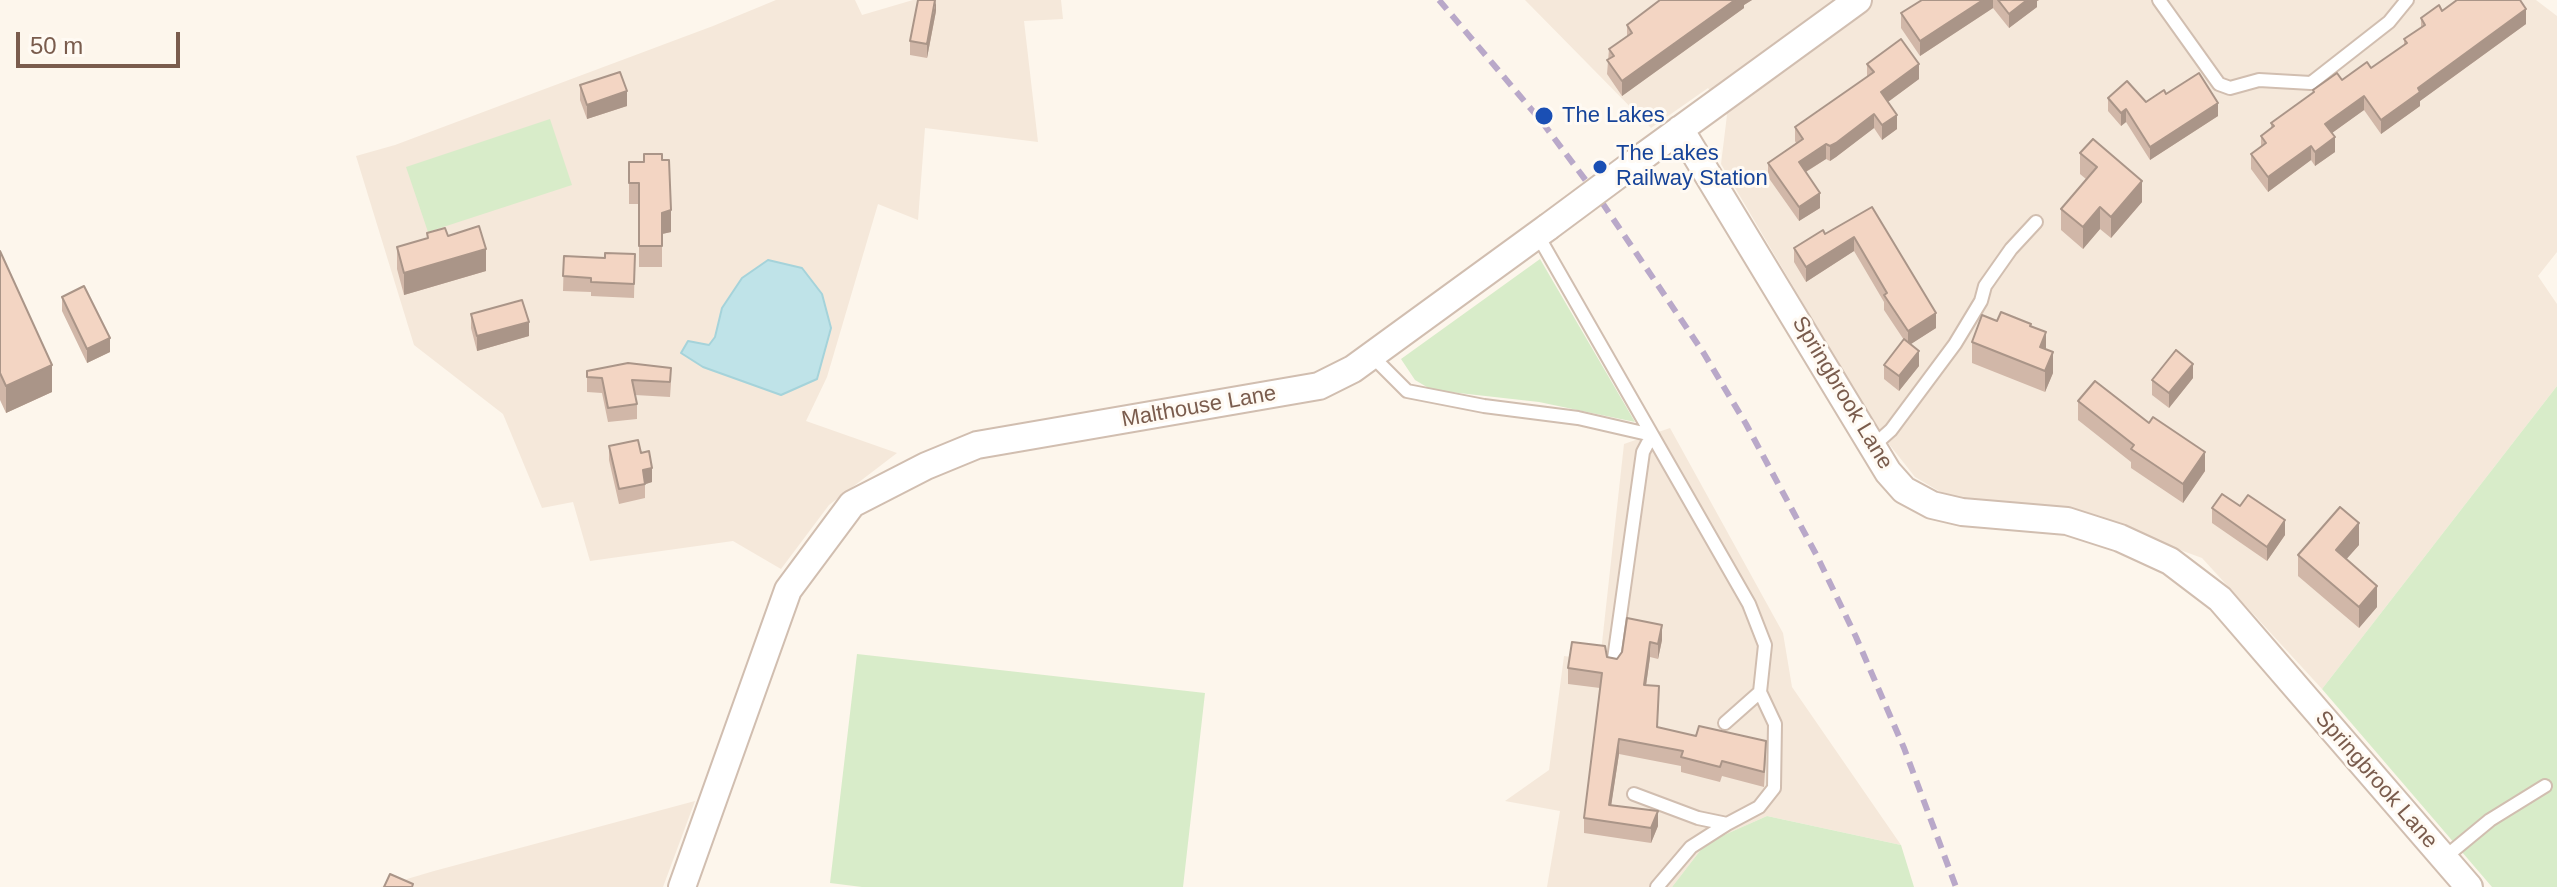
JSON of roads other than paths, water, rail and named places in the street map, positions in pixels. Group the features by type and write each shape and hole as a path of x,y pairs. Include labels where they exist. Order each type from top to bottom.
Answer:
{"street":[{"name":"Malthouse Lane","path":"682,887 788,590 852,504 926,466 977,445 1319,386 1353,369 1858,0"},
{"name":"Springbrook Lane","path":"1680,129 1888,472 1904,490 1932,505 1962,512 2067,521 2120,538 2170,561 2220,599 2469,887"}],"lane":[{"path":"2159,0 2219,84 2230,88 2259,80 2311,83 2389,22 2407,0"},
{"path":"1873,446 1891,430 1955,344 1981,301 1985,286 2011,249 2036,222"},
{"path":"1542,230 1749,604 1765,645 1760,692 1775,724 1774,788 1759,807 1691,847 1657,887"},
{"path":"1371,355 1407,391 1484,406 1578,418 1652,435 1643,452 1613,666"},
{"path":"1725,723 1760,692"},
{"path":"2444,858 2490,820 2545,786"},
{"path":"1634,794 1698,818 1727,824"}],"water":[{"path":"768,260 802,268 822,294 831,328 817,379 781,395 703,367 681,353 688,341 709,345 715,337 722,308 742,278"}],"railway":[{"path":"1439,0 1542,122 1599,198 1703,352 1746,424 1817,556 1856,637 1904,748 1956,887"}],"place":[{"name":"The Lakes","path":"1544,116"},
{"name":"The Lakes Railway Station","path":"1600,167"}]}
